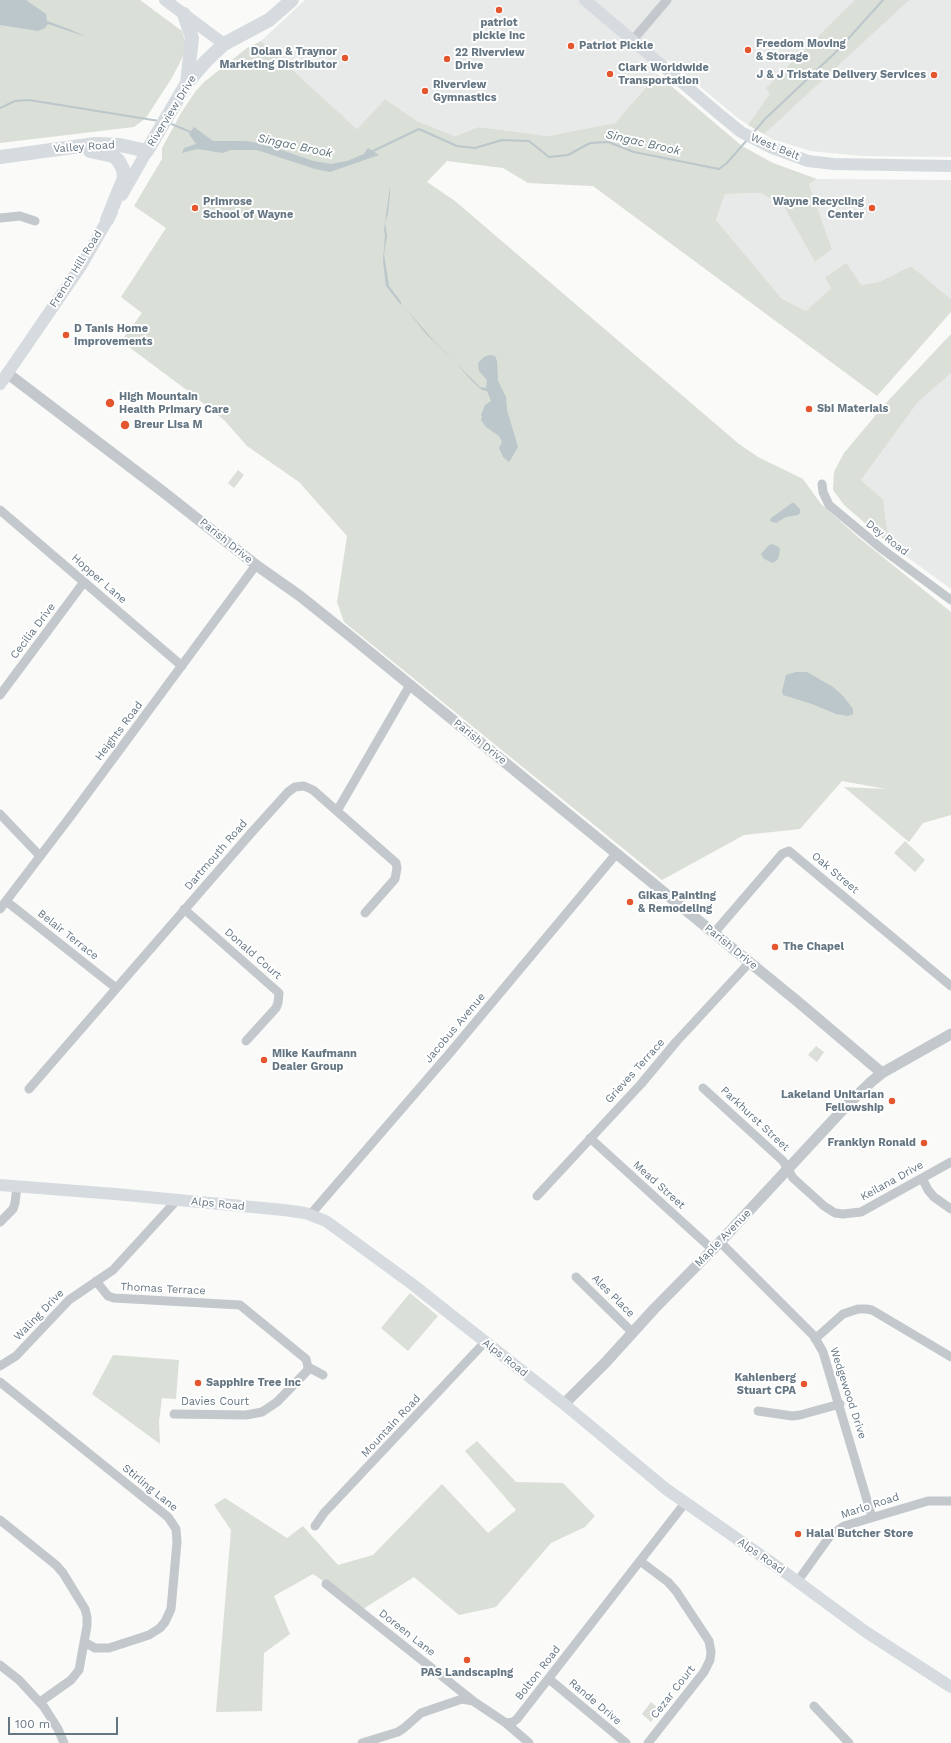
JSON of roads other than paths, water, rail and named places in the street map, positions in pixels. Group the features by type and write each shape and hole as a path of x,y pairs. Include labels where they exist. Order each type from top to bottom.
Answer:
{"main road":[{"path":"165,0 224,44"},
{"name":"Riverview Drive","path":"147,151 186,85 206,61 224,44 269,20 292,0"},
{"name":"West Belt","path":"585,0 741,132 758,142 796,157 834,164 951,166"},
{"path":"184,14 192,38 186,85"},
{"name":"Valley Road","path":"0,156 110,144 130,146 147,151"},
{"name":"Valley Road","path":"43,151 64,150 103,153 113,156 118,160 123,169 124,178 107,220"},
{"name":"French Hill Road","path":"0,384 4,372 81,266 147,151"},
{"name":"Alps Road","path":"0,1185 284,1210 310,1215 326,1222 338,1229 412,1284 564,1404 666,1489 866,1632 951,1687"}],"street":[{"path":"632,41 668,0"},
{"path":"0,218 20,216 35,221"},
{"name":"Parish Drive","path":"4,372 162,491 256,565 300,596 750,962 882,1073"},
{"name":"Dey Road","path":"822,484 823,492 829,505 882,549 951,600"},
{"name":"Hopper Lane","path":"0,510 182,666"},
{"name":"Heights Road","path":"0,909 256,565"},
{"name":"Cecilia Drive","path":"0,695 84,582"},
{"path":"336,811 410,685"},
{"name":"Dartmouth Road","path":"29,1090 184,909 288,792 295,787 310,787 394,860 397,873 392,884 365,913"},
{"path":"0,814 40,856"},
{"name":"Oak Street","path":"714,933 782,854 789,851 951,986"},
{"name":"Jacobus Avenue","path":"310,1215 449,1054 616,854"},
{"name":"Belair Terrace","path":"6,901 116,988"},
{"name":"Donald Court","path":"184,909 279,993 276,1008 246,1041"},
{"name":"Grieves Terrace","path":"538,1196 750,962"},
{"path":"882,1073 951,1034"},
{"name":"Maple Avenue","path":"564,1404 716,1246 849,1103 882,1073"},
{"name":"Parkhurst Street","path":"703,1088 783,1161 788,1169"},
{"name":"Mead Street","path":"590,1138 716,1246"},
{"name":"Keilana Drive","path":"788,1169 794,1178 824,1206 835,1213 843,1214 861,1212 951,1162"},
{"path":"922,1178 928,1190 934,1197 951,1209"},
{"path":"0,1222 13,1209 16,1203 17,1186"},
{"name":"Thomas Terrace","path":"177,1200 113,1270 96,1281 108,1296 114,1298 240,1306 306,1359 308,1367 323,1375"},
{"name":"Wedgewood Drive","path":"716,1246 815,1339 824,1352 872,1517"},
{"name":"Ales Place","path":"576,1277 632,1332"},
{"name":"Waling Drive","path":"0,1366 16,1356 69,1300 96,1281"},
{"path":"815,1339 843,1314 858,1309 866,1309 872,1310 951,1357"},
{"name":"Mountain Road","path":"315,1526 324,1513 485,1342"},
{"name":"Davies Court","path":"174,1414 246,1415 262,1412 277,1402 307,1371 308,1367"},
{"name":"Stirling Lane","path":"0,1382 168,1516 176,1529 177,1542 171,1609 165,1622 160,1628 149,1635 109,1648 95,1648 84,1642"},
{"path":"758,1411 796,1416 840,1404"},
{"name":"Marlo Road","path":"797,1582 813,1558 833,1533 844,1526 928,1501 951,1501"},
{"name":"Bolton Road","path":"506,1723 517,1720 685,1503"},
{"path":"0,1520 56,1564 85,1609 87,1626 78,1670 71,1680 40,1702"},
{"name":"Cezar Court","path":"640,1561 668,1582 676,1591 709,1641 711,1652 710,1660 704,1672 648,1743"},
{"name":"Doreen Lane","path":"326,1584 473,1701"},
{"path":"0,1665 19,1680 40,1702 58,1729 64,1743"},
{"name":"Rande Drive","path":"549,1679 626,1743"},
{"path":"362,1743 398,1732 421,1713 462,1700 473,1701 506,1723 529,1743"},
{"path":"814,1706 849,1743"}],"waterway":[{"name":"Singac Brook","path":"753,133 765,119 838,50 883,0"},
{"name":"Singac Brook","path":"0,108 15,101 29,100 159,121"},
{"name":"Singac Brook","path":"169,123 193,133"},
{"name":"Singac Brook","path":"371,152 419,129 457,146 475,148 502,140 529,141 549,157 568,155 590,143 608,142 634,152 719,169 727,163 747,140"},
{"name":"Singac Brook","path":"314,162 331,165"}],"place":[{"name":"patriot pickle inc","path":"499,10"},
{"name":"Patriot Pickle","path":"571,46"},
{"name":"Freedom Moving & Storage","path":"748,50"},
{"name":"Dolan & Traynor Marketing Distributor","path":"345,58"},
{"name":"22 Riverview Drive","path":"447,59"},
{"name":"Clark Worldwide Transportation","path":"610,74"},
{"name":"J & J Tristate Delivery Services","path":"934,75"},
{"name":"Riverview Gymnastics","path":"425,91"},
{"name":"Primrose School of Wayne","path":"195,208"},
{"name":"Wayne Recycling Center","path":"872,208"},
{"name":"D Tanis Home Improvements","path":"66,335"},
{"name":"High Mountain Health Primary Care","path":"110,403"},
{"name":"Sbi Materials","path":"809,409"},
{"name":"Breur Lisa M","path":"125,425"},
{"name":"Gikas Painting & Remodeling","path":"630,902"},
{"name":"The Chapel","path":"775,947"},
{"name":"Mike Kaufmann Dealer Group","path":"264,1060"},
{"name":"Lakeland Unitarian Fellowship","path":"892,1101"},
{"name":"Franklyn Ronald","path":"924,1143"},
{"name":"Sapphire Tree Inc","path":"198,1383"},
{"name":"Kahlenberg Stuart CPA","path":"804,1384"},
{"name":"Halal Butcher Store","path":"798,1534"},
{"name":"PAS Landscaping","path":"467,1660"}]}
